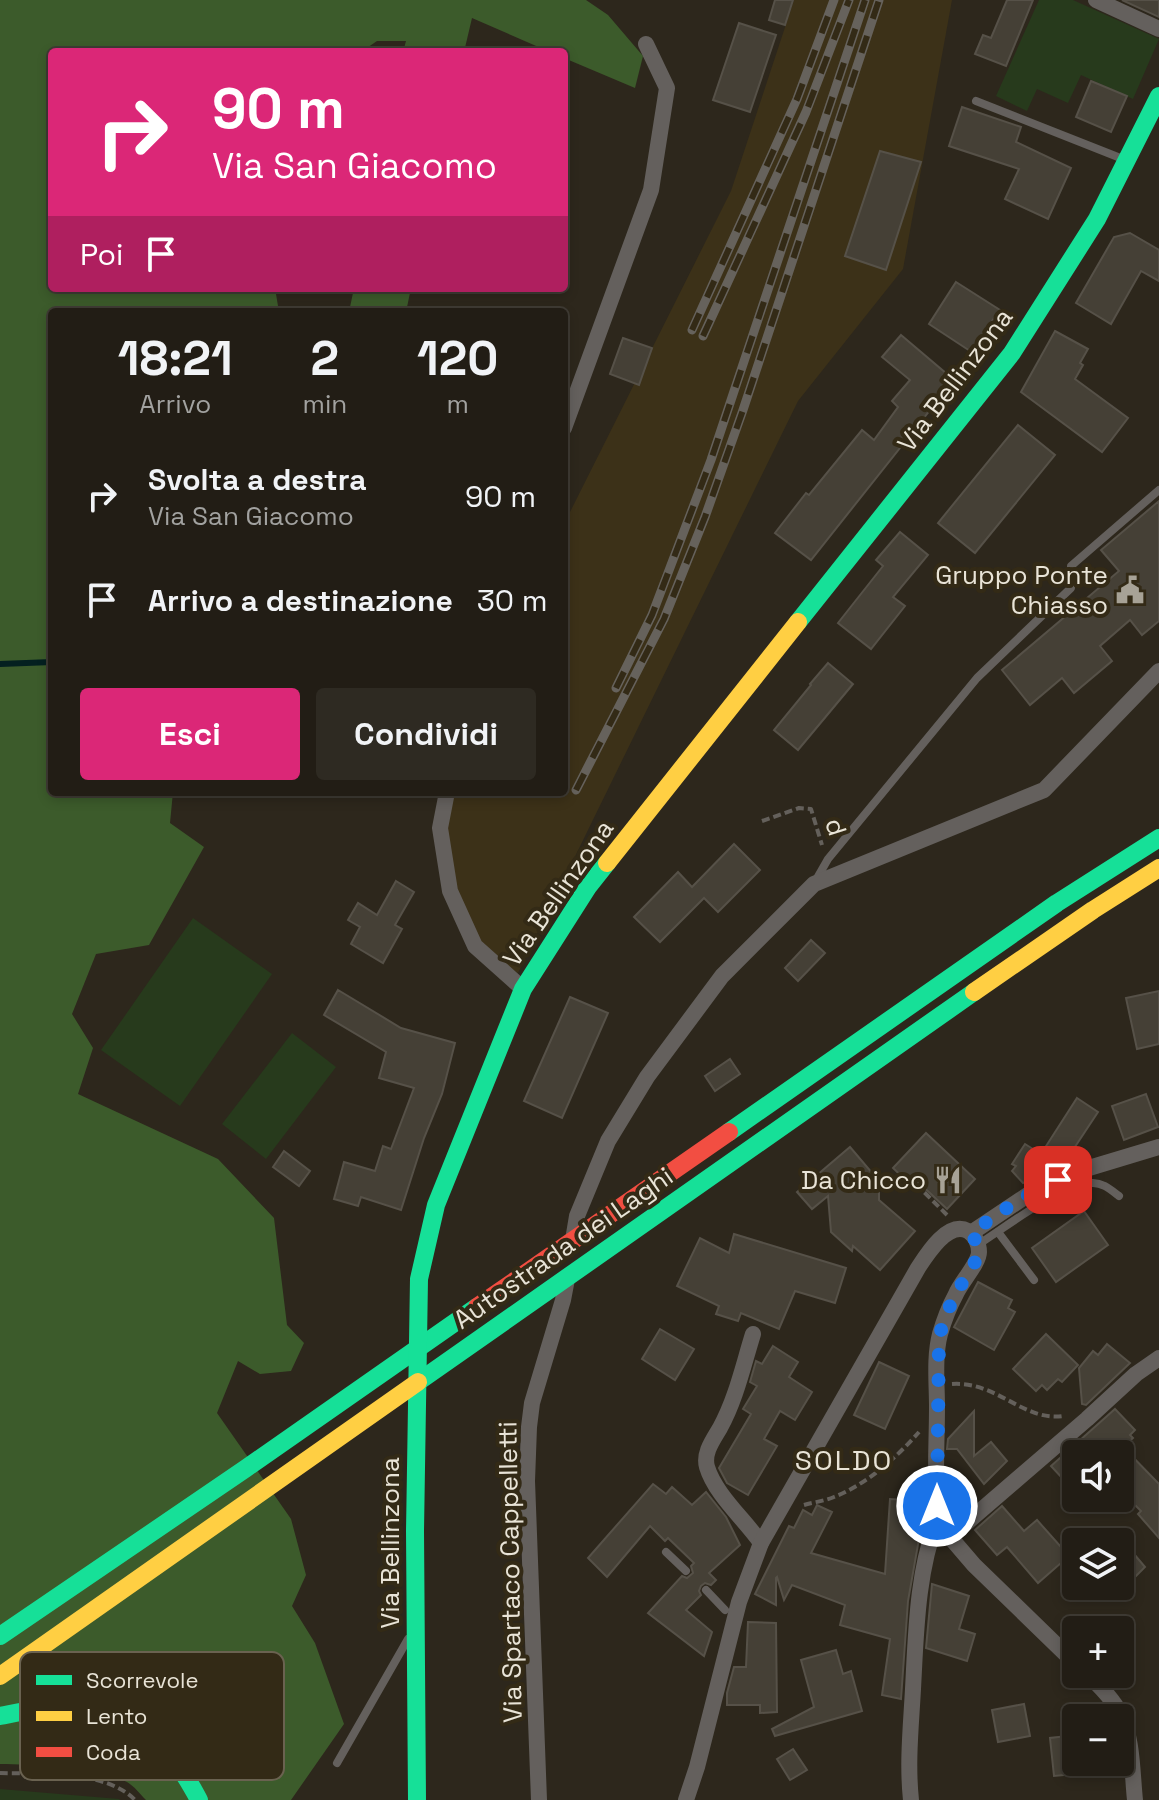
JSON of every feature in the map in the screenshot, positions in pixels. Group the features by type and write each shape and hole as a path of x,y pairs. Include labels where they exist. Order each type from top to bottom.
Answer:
{"main road":[{"name":"Via Bellinzona","path":"417,1800 415,1531 419,1279 436,1205 523,989 588,887 1012,353 1097,219 1159,96"},
{"name":"Autostrada dei Laghi","path":"0,1636 1057,903 1159,838"},
{"name":"Autostrada dei Laghi","path":"34,1652 627,1234 1093,910 1159,868"},
{"name":"Autostrada dei Laghi","path":"0,1676 20,1662"},
{"path":"0,1716 20,1711"},
{"path":"187,1780 199,1800"}],"street":[{"path":"1096,0 1159,29"},
{"path":"568,417 651,190 667,88 646,44"},
{"name":"Via Spartaco Cappelletti","path":"539,1800 527,1481 529,1427 540,1373 563,1300 577,1216 608,1141 647,1077 722,976 814,884 1044,790 1159,671"},
{"path":"446,796 440,828 450,891 475,946 523,989"},
{"path":"974,1239 1038,1188 1079,1171 1159,1147"},
{"path":"686,1800 739,1602 761,1543 929,1250 949,1232 961,1229 974,1239 978,1257 955,1295 942,1328 938,1350 938,1518 931,1535 915,1636 908,1772 911,1800"},
{"path":"753,1334 733,1399 708,1449 706,1463 710,1476 726,1500 761,1543"},
{"path":"950,1537 1136,1374 1159,1358"},
{"path":"938,1518 974,1565 1062,1650"},
{"path":"1100,1688 1120,1713 1128,1736 1135,1800"}],"lane":[{"path":"976,101 1128,160"},
{"path":"814,884 828,859 977,678 1071,588 1071,566 1159,490"},
{"path":"974,1239 998,1232 1038,1205 1077,1186 1092,1182 1105,1185 1119,1196"},
{"path":"998,1232 1034,1280"},
{"path":"666,1552 686,1571"},
{"path":"706,1590 725,1610"},
{"path":"337,1763 415,1628"}],"path":[{"name":"d","path":"762,821 799,808 811,809 828,859"},
{"path":"916,1184 949,1216"},
{"path":"937,1384 964,1383 986,1388 1036,1414 1054,1418 1083,1416 1087,1419"},
{"path":"797,1506 834,1497 882,1468 904,1448 937,1409"},
{"path":"0,1773 20,1774"},
{"path":"94,1780 113,1785 135,1800"}],"shaded area":[{"path":"794,0 952,0 903,269 798,401 518,973 475,946 450,891 445,797 568,796 568,516 731,191"}],"green space":[{"path":"0,0 586,0 608,15 643,56 635,88 568,60 568,48 541,48 472,18 465,48 404,48 406,41 377,41 367,48 48,48 48,292 276,292 278,308 48,308 48,796 173,796 170,823 204,847 149,945 96,954 72,1014 93,1048 78,1094 218,1159 274,1218 287,1325 304,1343 291,1371 260,1374 238,1361 217,1413 291,1519 306,1575 292,1606 315,1643 344,1724 291,1800 146,1800 122,1780 284,1780 284,1652 20,1652 20,1765 0,1764"},
{"path":"1039,0 1073,0 1159,39 1133,99 1081,75 1068,103 1037,89 1027,111 996,96"},
{"path":"353,292 410,292 407,308 350,308"},
{"path":"193,918 272,974 180,1106 101,1050"},
{"path":"292,1033 336,1067 266,1159 222,1124"},
{"path":"0,1789 119,1799 120,1800 0,1800"}],"building":[{"path":"775,0 793,0 785,25 769,20"},
{"path":"1007,0 1033,0 1006,66 975,54 983,35 991,38"},
{"path":"1122,0 1159,0 1159,17"},
{"path":"739,23 776,35 750,112 713,100"},
{"path":"1091,81 1127,96 1111,132 1076,117"},
{"path":"962,107 1021,127 1016,142 1071,168 1048,219 1005,199 1019,169 949,146"},
{"path":"880,151 921,162 886,270 845,256"},
{"path":"1130,233 1159,250 1159,281 1141,271 1111,324 1076,303 1114,237"},
{"path":"956,282 1000,310 970,351 929,324"},
{"path":"1055,331 1088,349 1075,379 1128,418 1102,452 1021,392"},
{"path":"901,335 954,380 811,560 775,533 862,430 874,440 898,407 892,401 910,380 882,357"},
{"path":"623,338 652,348 639,385 610,374"},
{"path":"1018,425 1055,455 975,553 938,523"},
{"path":"1159,501 1159,621 1142,635 1130,620 1100,646 1112,661 1074,693 1062,678 1030,705 1002,670 1119,571 1101,550"},
{"path":"900,532 928,555 893,597 905,606 871,649 838,623 883,566 876,560"},
{"path":"828,663 853,684 798,750 774,730"},
{"path":"734,844 760,870 718,912 704,898 660,942 634,917 678,872 692,887"},
{"path":"396,881 414,892 395,925 402,929 383,963 351,944 360,927 348,920 358,903 377,915"},
{"path":"811,940 825,953 798,981 785,968"},
{"path":"338,990 401,1028 455,1043 442,1094 401,1210 361,1197 358,1206 334,1199 344,1162 375,1171 383,1146 391,1149 414,1088 379,1078 386,1052 324,1015"},
{"path":"1159,991 1159,1044 1137,1049 1126,998"},
{"path":"570,997 608,1013 562,1118 524,1101"},
{"path":"730,1059 740,1074 715,1091 705,1076"},
{"path":"1146,1094 1158,1127 1124,1140 1112,1106"},
{"path":"1077,1098 1098,1112 1063,1165 1023,1183 1012,1171 1016,1166 1012,1164 1025,1144 1041,1154"},
{"path":"926,1133 975,1179 947,1209 918,1182 913,1187 893,1168"},
{"path":"850,1147 879,1181 879,1200 915,1231 880,1270 853,1246 852,1251 831,1232 828,1196 812,1209 797,1192"},
{"path":"284,1151 310,1171 299,1186 273,1167"},
{"path":"1084,1211 1108,1245 1056,1282 1032,1248"},
{"path":"734,1234 846,1268 835,1303 795,1291 779,1329 741,1313 738,1321 716,1314 719,1306 677,1286 700,1238 729,1253"},
{"path":"978,1282 1012,1300 1008,1308 1015,1312 994,1350 954,1327"},
{"path":"660,1329 694,1349 675,1380 642,1359"},
{"path":"1046,1334 1078,1365 1062,1382 1058,1379 1047,1390 1042,1385 1036,1391 1013,1369"},
{"path":"1107,1344 1130,1363 1086,1405 1082,1404 1079,1368 1093,1351 1098,1355"},
{"path":"773,1346 798,1362 789,1377 812,1392 795,1420 780,1411 764,1439 777,1446 748,1495 727,1483 719,1468 751,1414 743,1409 757,1386 750,1382 756,1361 762,1364"},
{"path":"879,1362 909,1376 885,1429 854,1415"},
{"path":"1115,1409 1135,1430 1130,1435 1133,1438 1131,1440 1080,1440"},
{"path":"974,1411 974,1456 991,1442 1007,1461 984,1484 957,1449 947,1449 948,1439"},
{"path":"1062,1456 1062,1478 1051,1466"},
{"path":"1134,1458 1159,1484 1159,1538 1138,1514 1141,1511 1134,1504"},
{"path":"653,1484 666,1494 672,1487 692,1505 706,1492 726,1517 740,1545 709,1573 716,1580 711,1585 705,1583 701,1586 701,1595 686,1610 712,1632 704,1656 648,1613 682,1576 687,1578 693,1573 691,1566 694,1563 668,1538 665,1541 650,1526 607,1577 588,1558"},
{"path":"907,1487 925,1488 926,1501 925,1520 920,1520 908,1601 901,1699 882,1695 890,1639 840,1625 845,1605 792,1585 784,1600 777,1577 776,1605 755,1594 789,1526 794,1528 803,1510 812,1515 817,1505 832,1512 811,1553 885,1574 890,1499 906,1500"},
{"path":"1002,1506 1024,1531 1037,1520 1062,1548 1062,1562 1038,1583 1007,1547 997,1555 975,1530"},
{"path":"1134,1554 1145,1567 1134,1578"},
{"path":"932,1584 969,1596 959,1629 975,1634 967,1661 926,1648"},
{"path":"748,1622 776,1623 777,1712 760,1713 760,1705 727,1705 734,1667 746,1667"},
{"path":"836,1650 843,1674 851,1671 862,1711 775,1736 772,1729 814,1707 801,1660"},
{"path":"1024,1704 1030,1736 998,1742 992,1710"},
{"path":"1062,1737 1062,1775 1054,1776 1050,1738"},
{"path":"793,1749 807,1770 790,1780 777,1759"}],"waterway":[{"path":"0,664 48,662"}],"railway":[{"path":"692,330 797,99 834,0"},
{"path":"703,336 806,112 849,0"},
{"path":"616,688 652,615 711,460 865,0"},
{"path":"576,790 664,619 705,517 879,0"}],"traffic: fast":[{"path":"798,622 1012,353 1097,219 1159,96"},
{"path":"729,1132 1057,903 1159,838"},
{"path":"417,1800 415,1531 419,1279 436,1205 523,989 588,887 607,863"},
{"path":"418,1382 974,992"},
{"path":"0,1636 477,1307"},
{"path":"0,1716 20,1712"},
{"path":"187,1780 199,1800"}],"traffic: slow":[{"path":"607,863 798,622"},
{"path":"974,992 1159,868"},
{"path":"34,1652 418,1382"},
{"path":"0,1676 20,1662"}],"traffic: jam":[{"path":"477,1307 729,1132"}],"place":[{"name":"Gruppo Ponte Chiasso","path":"1130,590"},
{"name":"Da Chicco","path":"948,1180"}],"district":[{"name":"SOLDO","path":"844,1460"}],"route":[{"path":"937,1506 939,1338 955,1295 977,1262 978,1245 971,1233 1017,1200 1058,1180"}]}
